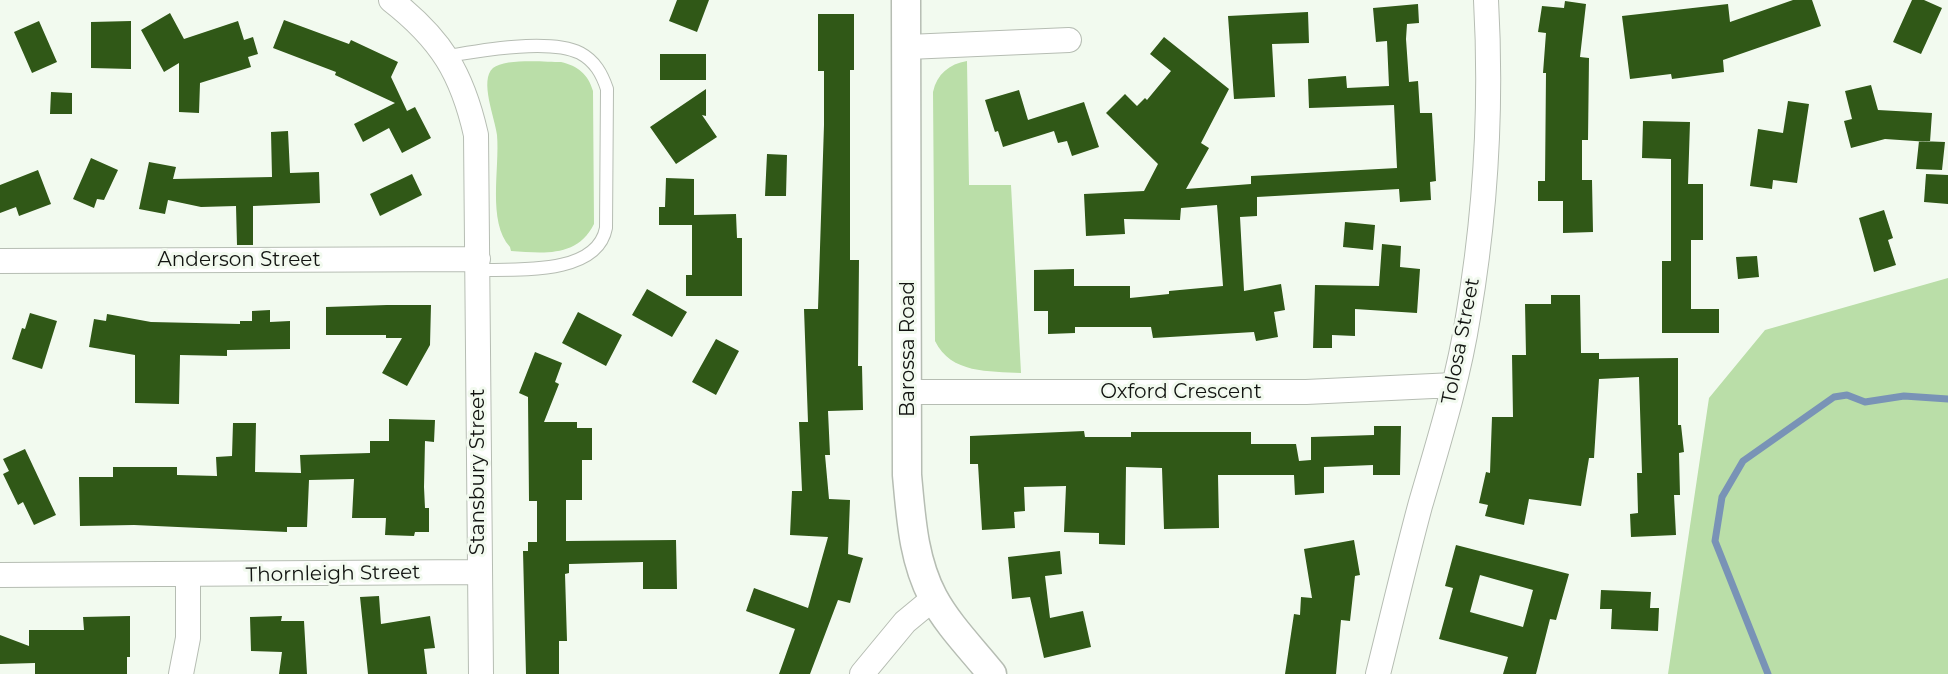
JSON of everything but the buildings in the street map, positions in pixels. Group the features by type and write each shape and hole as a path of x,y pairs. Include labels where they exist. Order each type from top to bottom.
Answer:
{"street":[{"name":"Stansbury Street","path":"391,0 431,34 448,56 462,84 476,135 478,572 481,674"},
{"name":"Barossa Road","path":"906,0 908,47 907,475 913,536 921,567 934,598 992,674"},
{"name":"Tolosa Street","path":"1378,674 1454,385 1468,319 1485,189 1490,67 1486,0"},
{"path":"908,47 1069,40"},
{"name":"Anderson Street","path":"0,261 478,265"},
{"name":"Oxford Crescent","path":"908,392 1306,392 1454,385"},
{"name":"Thornleigh Street","path":"0,575 478,572"},
{"path":"181,674 188,638 188,575"},
{"path":"862,674 905,622 934,598"}],"lane":[{"path":"448,56 492,48 568,48 591,61 599,69 607,89 606,228 600,244 576,260 553,267 478,265"}],"green space":[{"path":"526,61 561,62 582,72 593,91 594,224 587,235 569,248 547,252 511,251 499,224 496,194 497,135 487,81 493,68 499,65"},
{"path":"967,61 969,185 1011,185 1021,373 984,371 961,365 942,352 935,341 933,92 937,80 949,67"},
{"path":"1948,278 1948,674 1668,674 1709,398 1765,330"}],"waterway":[{"path":"1768,674 1715,541 1722,497 1743,461 1834,397 1847,395 1865,402 1904,396 1948,399"}]}
